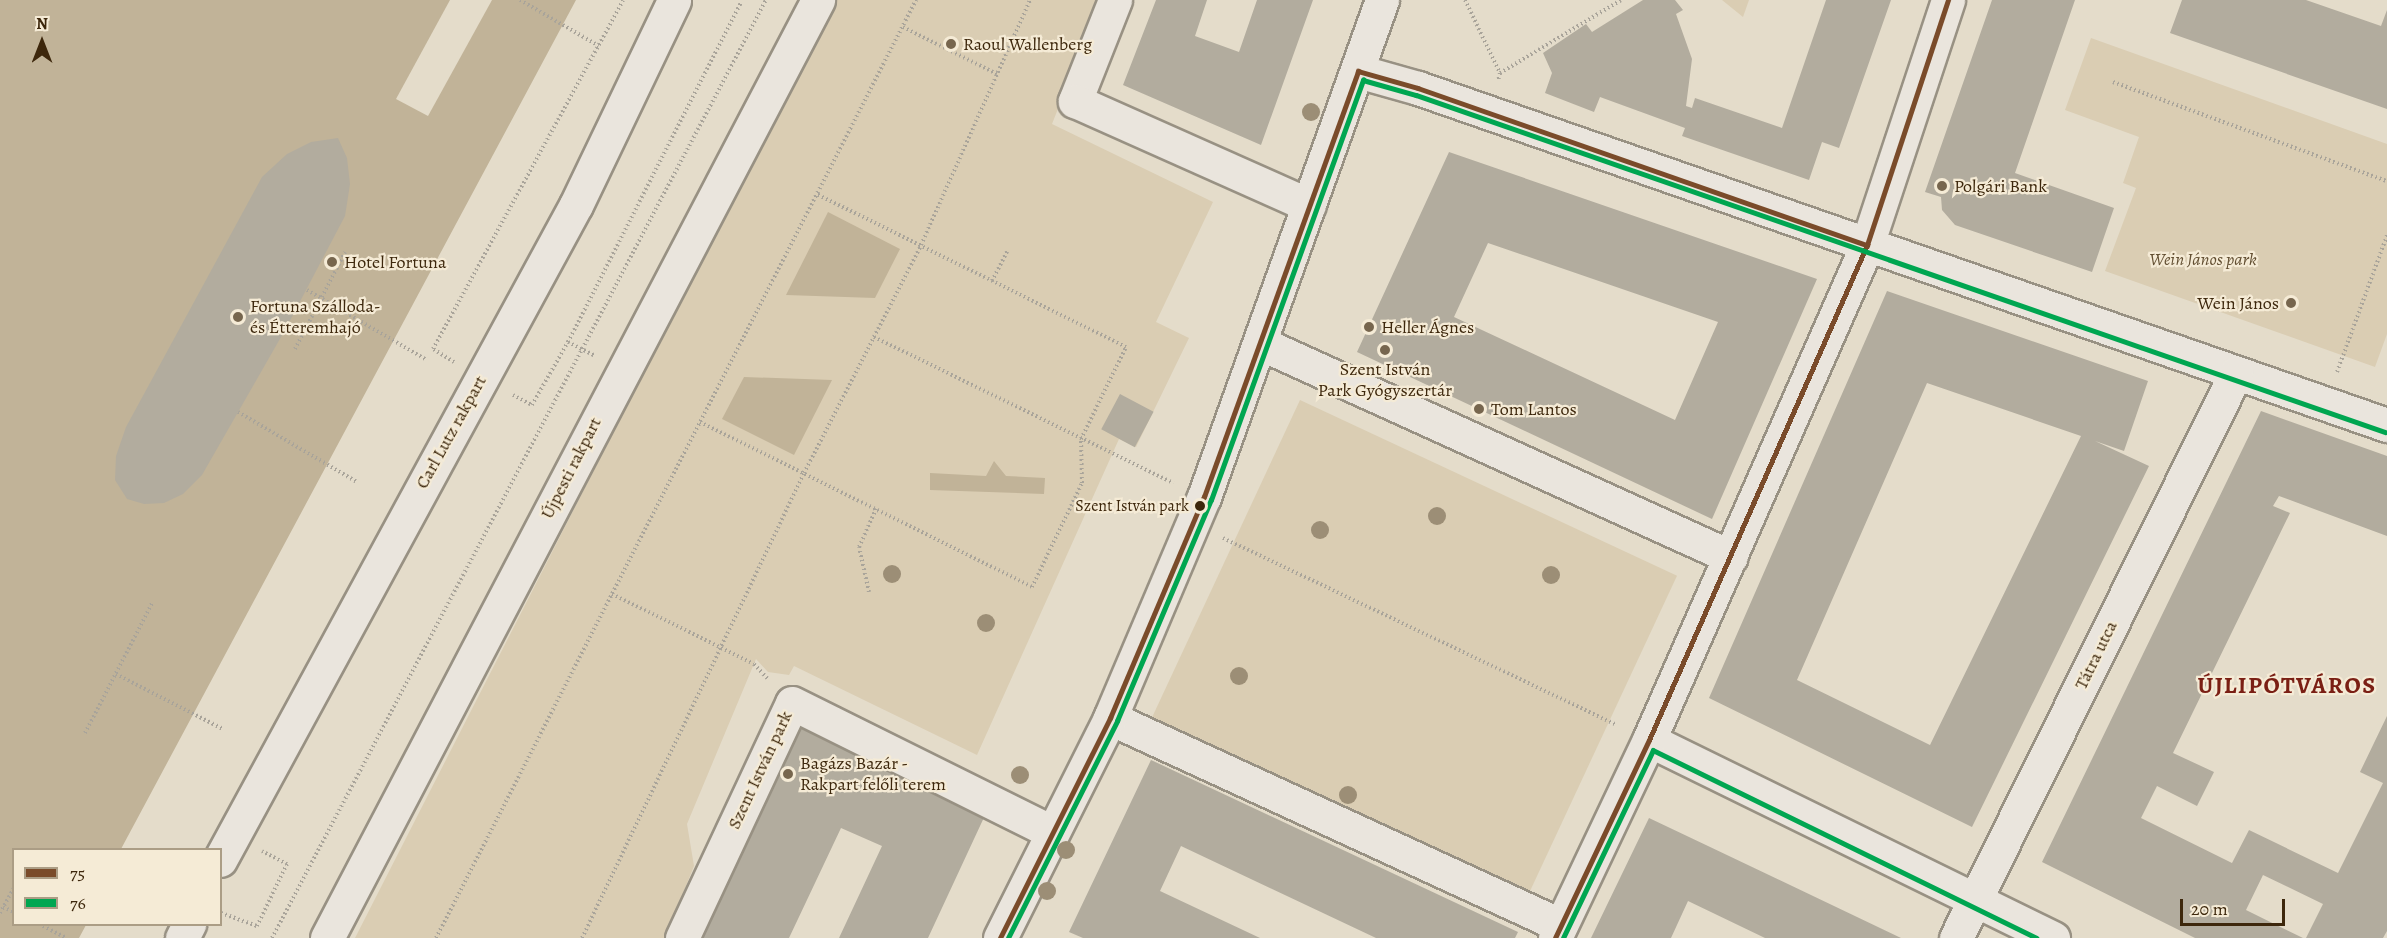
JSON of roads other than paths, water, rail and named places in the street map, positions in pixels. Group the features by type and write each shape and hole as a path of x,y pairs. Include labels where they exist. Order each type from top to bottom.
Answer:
{"street":[{"name":"Carl Lutz rakpart","path":"222,856 576,205 674,0"},
{"name":"Újpesti rakpart","path":"327,938 818,0"},
{"path":"1115,0 1076,101 1309,205"},
{"path":"1006,936 1052,832 1110,718 1198,511 1382,0"},
{"path":"1110,718 1558,931 1650,740 1867,245 1948,0"},
{"path":"1358,71 1489,113 2387,425"},
{"path":"1260,343 1731,557"},
{"name":"Tátra utca","path":"1956,938 2236,373"},
{"name":"Szent István park","path":"682,938 792,703 1052,832"},
{"path":"1650,740 2054,938"}],"place":[{"name":"Raoul Wallenberg","path":"951,44"},
{"name":"Polgári Bank","path":"1942,186"},
{"name":"Hotel Fortuna","path":"332,262"},
{"name":"Wein János","path":"2291,303"},
{"name":"Fortuna Szálloda- és Étteremhajó","path":"238,317"},
{"name":"Heller Ágnes","path":"1369,327"},
{"name":"Szent István Park Gyógyszertár","path":"1385,350"},
{"name":"Tom Lantos","path":"1479,409"},
{"name":"Szent István park","path":"1200,506"},
{"name":"Bagázs Bazár - Rakpart felőli terem","path":"788,774"}],"district":[{"name":"ÚJLIPÓTVÁROS","path":"2287,686"}],"park label":[{"name":"Wein János park","path":"2203,259"}]}
